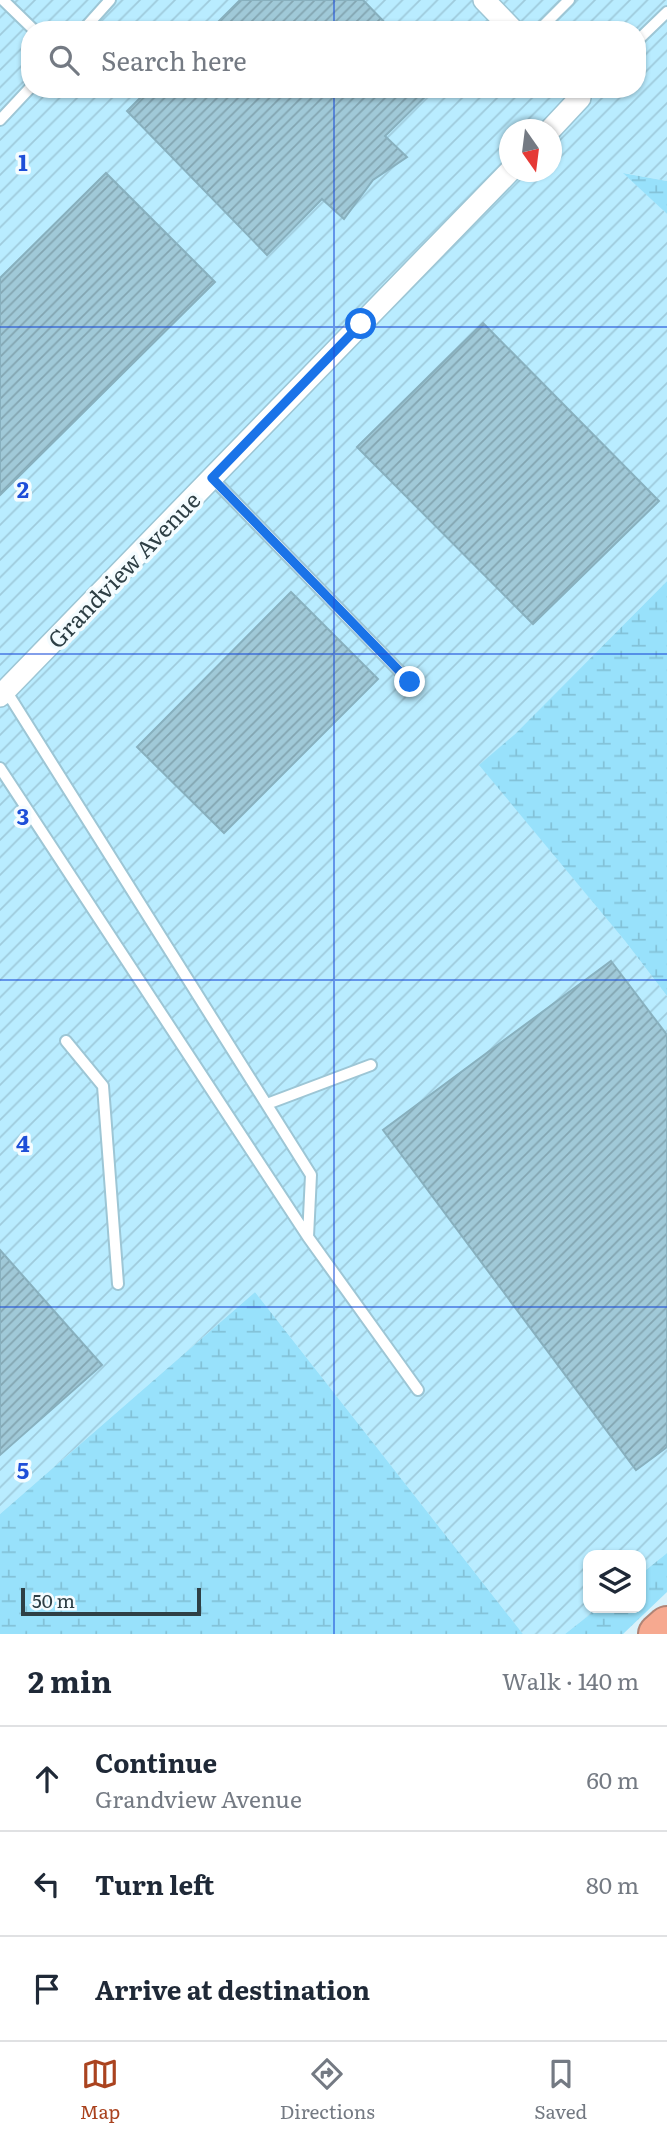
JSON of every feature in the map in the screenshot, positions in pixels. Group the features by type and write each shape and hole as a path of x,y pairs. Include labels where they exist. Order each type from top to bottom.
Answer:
{"highway":[{"path":"658,1634 667,1626"}],"street":[{"path":"484,0 504,21"},
{"path":"559,119 576,98"},
{"name":"Grandview Avenue","path":"3,692 499,181"}],"lane":[{"path":"3,0 25,21"},
{"path":"91,21 110,0"},
{"path":"548,21 569,0"},
{"path":"646,32 667,12"},
{"path":"0,120 21,98"},
{"path":"212,478 410,682"},
{"path":"3,692 311,1175 308,1237"},
{"path":"0,768 308,1237 418,1390"},
{"path":"66,1041 103,1086 118,1284"},
{"path":"267,1104 371,1065"}],"shaded area":[{"path":"0,0 667,0 667,181 624,173 667,214 667,581 515,734 480,765 667,996 667,1553 646,1570 646,1550 583,1550 583,1613 592,1613 565,1634 523,1634 255,1292 0,1514"}],"green space":[{"path":"623,173 667,181 667,214"},
{"path":"667,581 667,996 625,941 479,765 515,734"},
{"path":"255,1292 523,1634 0,1634 0,1514"},
{"path":"667,1553 667,1592 646,1612 646,1570"},
{"path":"592,1613 645,1613 623,1634 565,1634"}],"building":[{"path":"240,0 363,0 383,21 219,21"},
{"path":"140,98 424,98 385,136 407,157 373,180 344,219 322,199 267,255 127,111"},
{"path":"106,173 215,282 0,495 0,278"},
{"path":"483,323 659,501 533,624 357,447"},
{"path":"291,592 378,679 224,833 137,747"},
{"path":"611,961 667,1035 667,1447 636,1470 383,1130"},
{"path":"0,1250 102,1365 0,1455"}],"route":[{"path":"361,324 212,478 410,682"}]}
